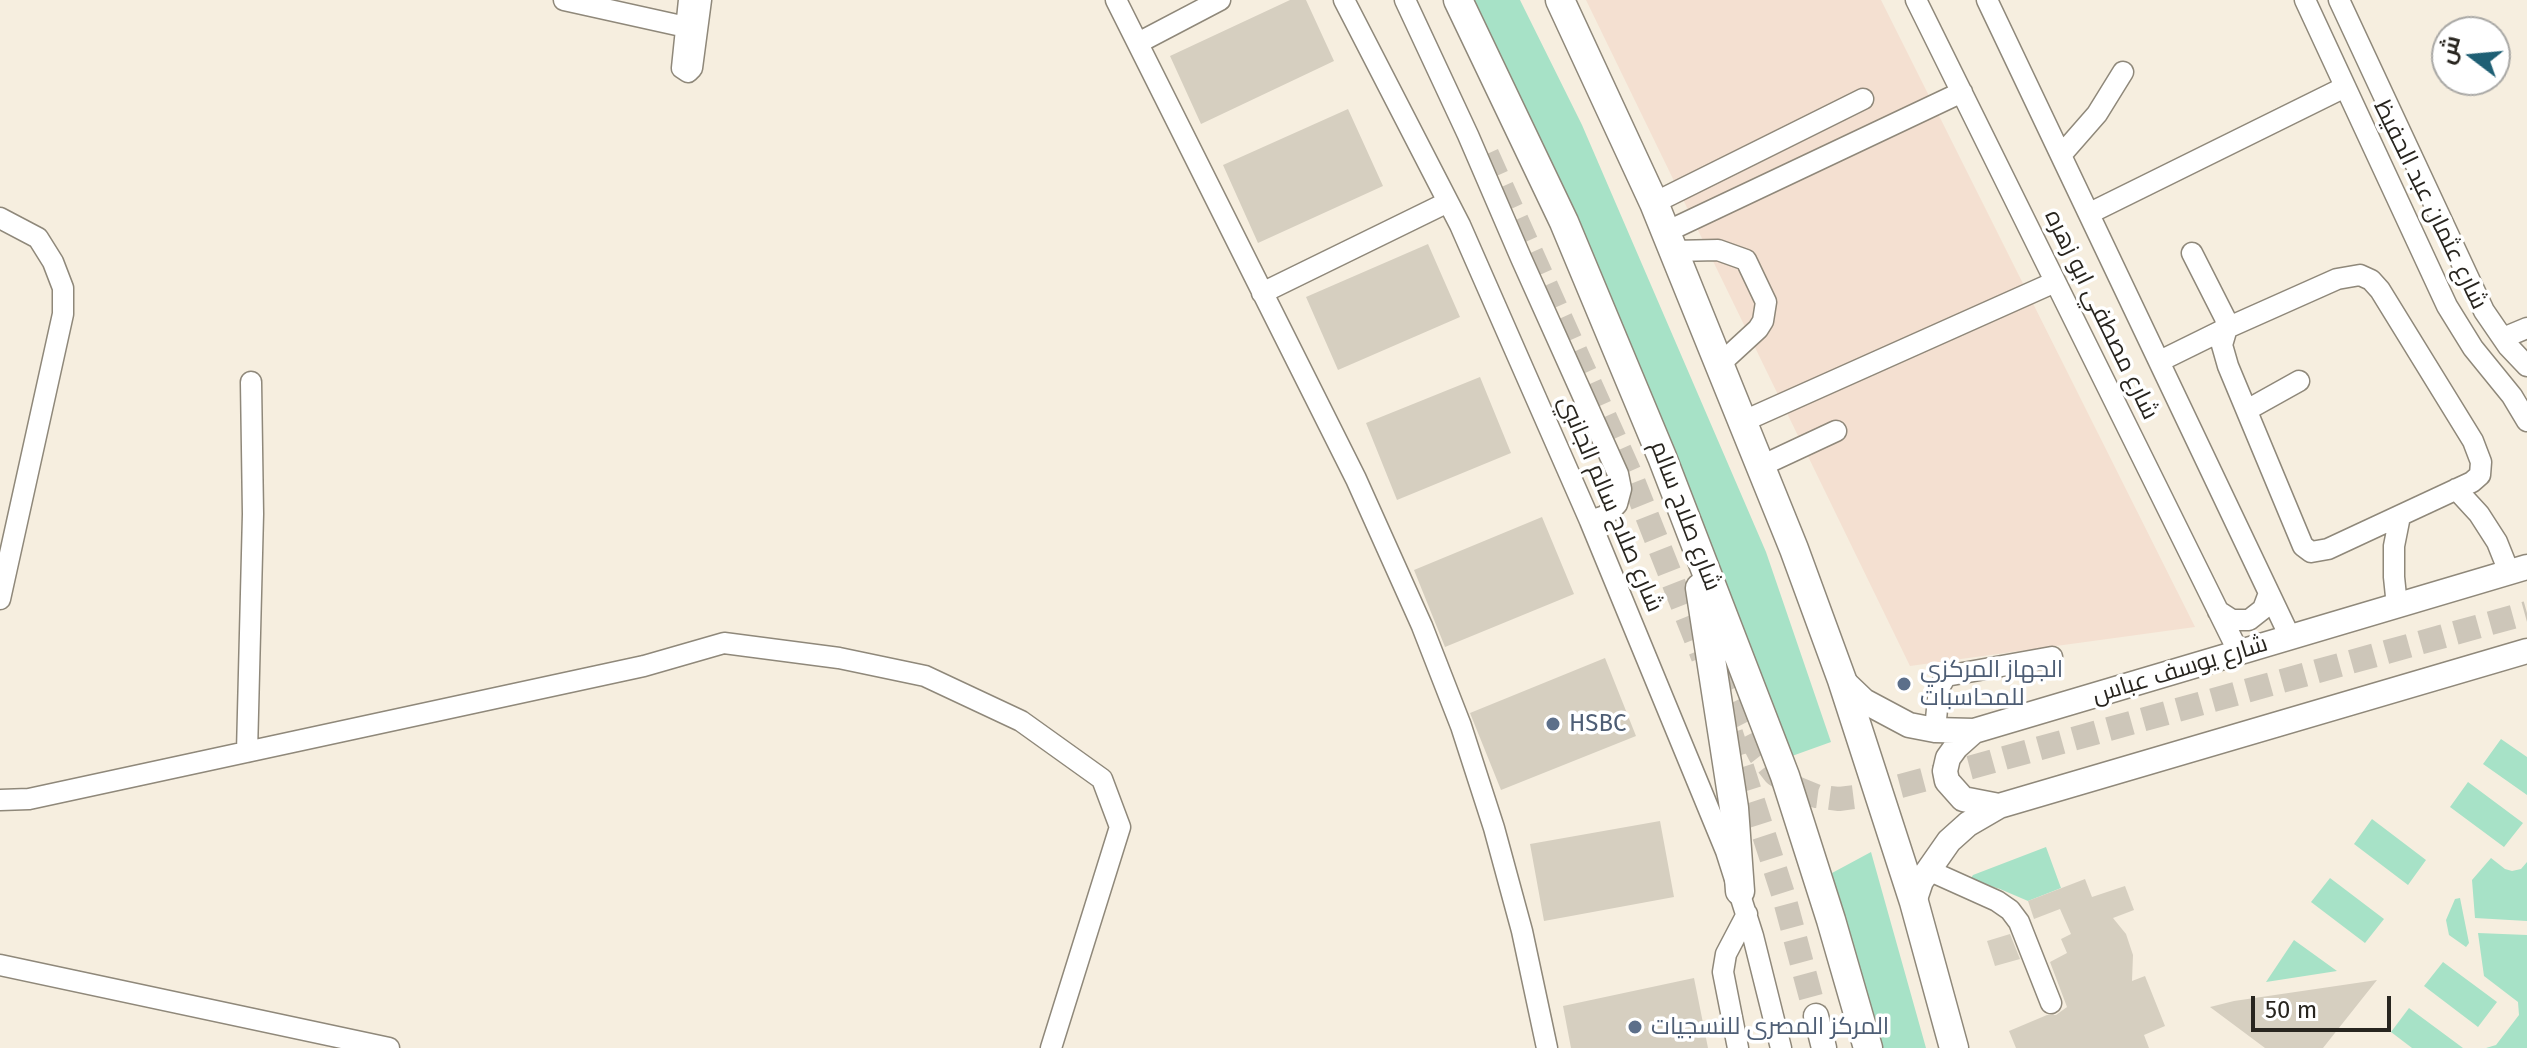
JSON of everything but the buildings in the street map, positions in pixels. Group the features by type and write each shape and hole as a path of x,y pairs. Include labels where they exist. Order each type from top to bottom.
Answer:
{"highway":[{"name":"شارع صلاح سالم","path":"1458,0 1523,132 1631,378 1789,788 1868,1048"},
{"path":"1563,1 1654,203 1721,363 1842,680 1914,902 1954,1048"},
{"path":"1692,536 1734,808 1743,903"}],"main road":[{"name":"شارع يوسف عباس","path":"1842,680 1864,701 1909,725 1935,730 1974,731 2518,570"},
{"path":"1914,902 1928,870 1949,841 1968,824 1999,806 2527,651"},
{"path":"1974,731 1948,758 1945,771 1947,781 1963,799 1999,806"},
{"path":"1816,1016 1824,1048"}],"street":[{"path":"564,0 686,27"},
{"path":"689,0 682,68 688,72 692,68 701,0"},
{"path":"1116,0 1379,527 1442,676 1478,777 1509,879 1547,1048"},
{"path":"1138,43 1220,0"},
{"name":"شارع صلاح سالم الجانبي","path":"1344,0 1448,202 1590,521 1719,831 1743,903 1781,1048"},
{"path":"1405,0 1463,122 1618,474 1621,489 1617,504 1605,516 1590,521"},
{"name":"شارع مصطفي ابو زهره","path":"1916,0 2239,653"},
{"name":"شارع مصطفي ابو زهره","path":"1987,0 2290,637"},
{"name":"شارع عثمان عبد الحفيظ","path":"2305,0 2447,306 2473,348 2512,396 2527,421"},
{"name":"شارع عثمان عبد الحفيظ","path":"2339,0 2473,289 2503,338 2527,366"},
{"path":"2062,154 2097,114 2123,72"},
{"path":"2090,213 2345,87"},
{"path":"1670,242 1962,92"},
{"path":"1654,203 1863,99"},
{"path":"1262,293 1448,202"},
{"path":"0,218 38,238 53,262 63,288 63,314 0,599"},
{"path":"1670,242 1718,250 1746,260 1766,302 1763,321 1758,329 1721,363"},
{"path":"2160,361 2227,328 2337,279 2360,275 2371,280 2473,441 2481,462 2480,475 2328,549 2311,552 2303,546 2228,366 2222,345 2227,328 2225,318 2192,253"},
{"path":"1922,328 2052,276"},
{"path":"1744,421 2052,276"},
{"path":"2503,338 2527,328"},
{"path":"2247,410 2299,381"},
{"path":"247,752 253,514 251,382"},
{"path":"1761,466 1836,431"},
{"path":"2456,489 2479,514 2518,570"},
{"path":"2397,606 2394,546 2400,516"},
{"path":"2218,611 2232,620 2249,620 2263,609 2269,593"},
{"path":"0,800 29,799 644,666 724,643 839,658 925,676 1021,721 1102,779 1120,827 1051,1048"},
{"path":"1935,730 1939,688 1946,676 2052,657"},
{"path":"2481,666 2527,663"},
{"path":"1928,870 2010,910 2019,922 2051,1003"},
{"path":"1738,1048 1723,972 1743,903"},
{"path":"0,965 389,1048"}],"shaded area":[{"path":"1586,0 1881,0 2195,627 1910,666"}],"green space":[{"path":"1468,0 1520,0 1582,125 1766,552 1831,742 1792,756 1719,571"},
{"path":"2501,739 2527,757 2527,795 2483,764"},
{"path":"2468,782 2523,823 2504,847 2450,807"},
{"path":"2372,819 2426,860 2408,885 2354,844"},
{"path":"2046,847 2061,888 2028,901 1970,880 1973,875"},
{"path":"1871,852 1926,1048 1879,1048 1832,873"},
{"path":"2491,858 2512,871 2521,869 2527,862 2527,921 2475,918 2472,880"},
{"path":"2330,878 2384,919 2365,943 2311,902"},
{"path":"2460,898 2469,943 2466,947 2449,935 2446,920 2455,899"},
{"path":"2478,933 2527,935 2527,1048 2486,1048 2496,1045 2519,1015 2518,1002 2484,976"},
{"path":"2294,940 2337,971 2266,982"},
{"path":"2443,962 2497,1002 2478,1027 2424,986"},
{"path":"2409,1008 2463,1048 2412,1048 2391,1032"}],"tunnel":[{"path":"1487,154 1630,473 1703,657"},
{"path":"1717,670 1760,755 1775,774 1794,787 1816,796 1839,799 1863,796 1972,767 2527,613"},
{"path":"1731,733 1784,897 1816,1016"}],"place":[{"name":"الجهاز المركزي للمحاسبات","path":"1904,684"},
{"name":"HSBC","path":"1553,724"},
{"name":"المركز المصرى للنسجيات","path":"1635,1027"}]}
